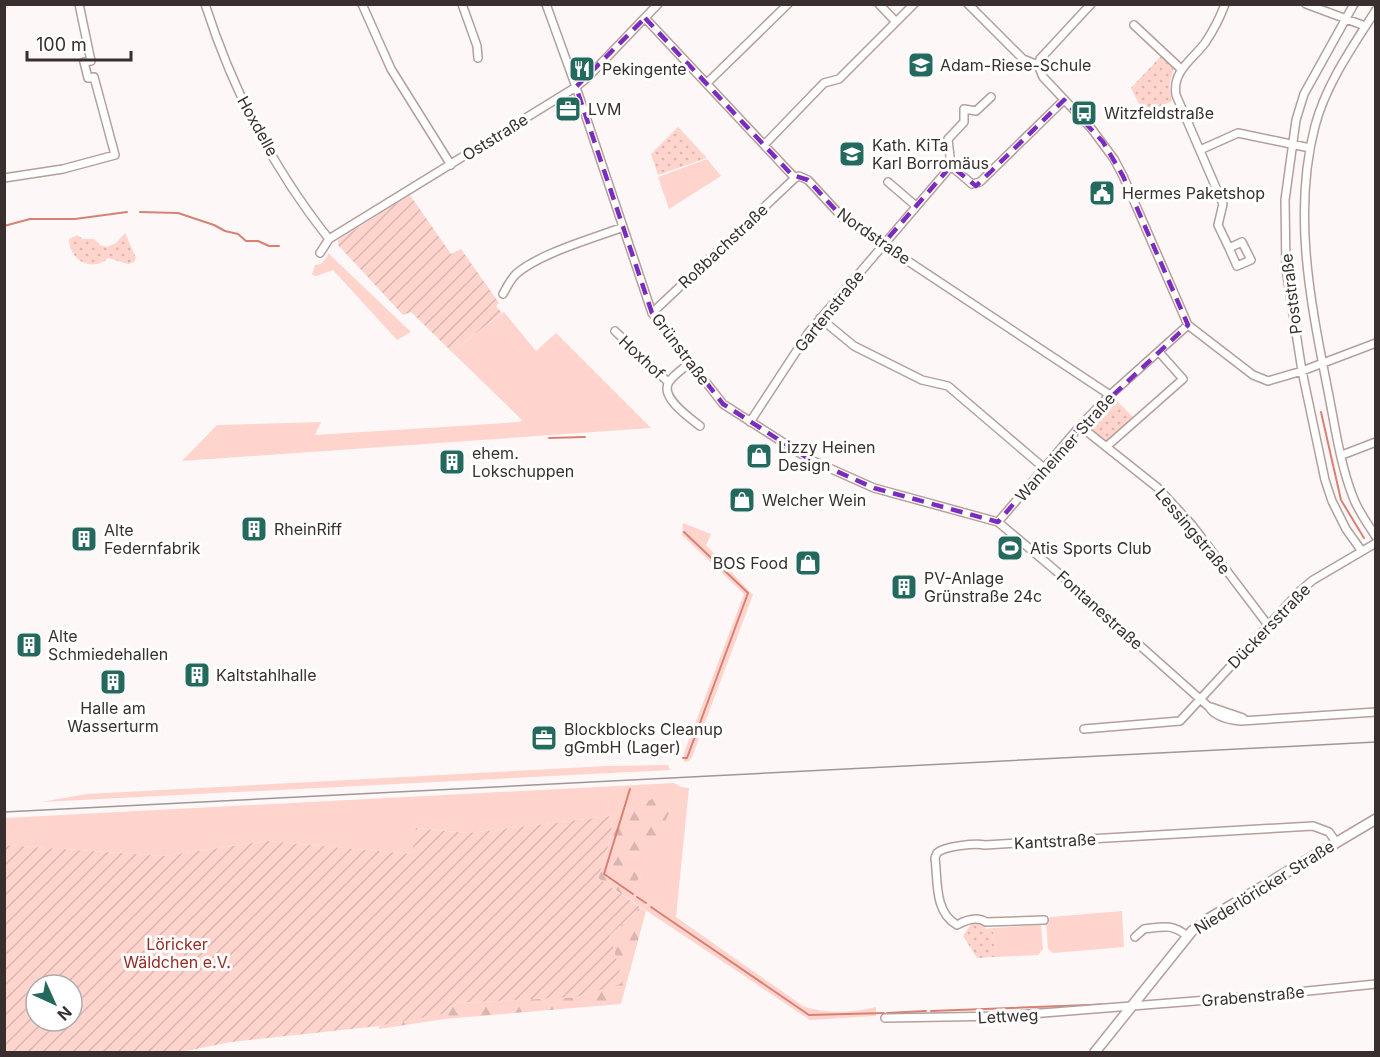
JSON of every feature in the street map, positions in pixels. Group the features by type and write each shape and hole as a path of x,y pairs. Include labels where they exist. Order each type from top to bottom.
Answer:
{"main road":[{"name":"Niederlöricker Straße","path":"1095,1053 1187,936 1208,919 1376,819"}],"street":[{"path":"4,178 66,168 115,155 94,77 88,78 84,62 91,61 79,4"},
{"name":"Hoxdelle","path":"204,4 226,64 248,111 298,196 329,238"},
{"path":"362,4 391,69 451,165"},
{"path":"462,4 477,46 478,57"},
{"name":"Grünstraße","path":"546,4 652,313 723,404 808,459 874,488 998,522"},
{"name":"Oststraße","path":"320,253 329,238 576,87 658,4"},
{"path":"707,83 788,4"},
{"path":"879,4 896,22"},
{"path":"764,145 824,83 839,79 914,4"},
{"path":"968,4 1023,58 1038,65 1043,76 1102,142 1121,171 1188,325 1261,379 1268,381 1302,371 1376,343"},
{"path":"1038,65 1040,59 1091,4"},
{"path":"1225,4 1205,43 1182,69 1174,84 1176,94 1223,204 1218,225 1229,248"},
{"path":"1306,4 1365,26"},
{"name":"Poststraße","path":"1354,4 1304,94 1291,145 1285,200 1286,269 1302,371 1325,480 1332,501 1346,529 1361,550"},
{"name":"Poststraße","path":"1376,10 1322,103 1310,148 1303,206 1307,270 1342,455 1354,500 1376,537"},
{"name":"Nordstraße","path":"645,18 795,178 799,176 808,180 843,218 1110,395"},
{"path":"1134,25 1182,69"},
{"path":"991,96 976,111 964,109 964,122 948,139 951,166 972,184 980,182 1065,100"},
{"path":"1200,150 1238,133 1310,148"},
{"name":"Gartenstraße","path":"750,422 809,332 951,166"},
{"name":"Roßbachstraße","path":"652,313 795,178"},
{"path":"888,182 916,206"},
{"path":"503,294 515,275 530,265 564,249 623,227"},
{"path":"820,318 854,346 922,380 948,387 1044,468"},
{"name":"Wanheimer Straße","path":"998,522 1080,426 1110,395 1188,325"},
{"name":"Hoxhof","path":"615,331 668,382"},
{"path":"1106,447 1183,379 1159,352"},
{"name":"Hoxhof","path":"691,362 668,382 667,391 672,401 700,426"},
{"name":"Lessingstraße","path":"1080,426 1158,488 1186,518 1268,625"},
{"path":"1342,455 1376,442"},
{"name":"Fontanestraße","path":"998,522 1055,570 1212,712 1231,720 1376,712"},
{"name":"Dückersstraße","path":"1084,729 1180,721 1289,602 1313,580 1376,543"},
{"name":"Kantstraße","path":"1044,920 986,922 982,919 975,919 957,925 950,921 941,908 936,853 944,848 977,844 1314,826 1329,832 1336,842"},
{"path":"1136,937 1144,929 1173,927 1187,936"},
{"name":"Grabenstraße","path":"1130,1007 1376,984"},
{"name":"Lettweg","path":"885,1018 1005,1017 1130,1007"}],"highlighted area":[{"path":"645,18 792,175 808,180 843,218 883,244 951,166 976,186 1064,100 1103,142 1123,176 1188,325 1080,426 998,522 874,488 809,459 723,404 652,313 576,87"}],"green space":[{"path":"1162,55 1174,66 1169,87 1172,101 1144,114 1131,88"},
{"path":"678,127 707,158 658,175 651,154"},
{"path":"707,159 721,176 669,209 658,177"},
{"path":"410,195 451,254 461,249 499,303 496,306 502,313 452,352 411,312 403,315 338,245 338,240"},
{"path":"125,233 136,258 134,262 128,264 108,258 95,264 82,262 70,246 69,239 77,235 83,239 94,239 100,245 107,247 116,243"},
{"path":"328,253 411,332 397,340 333,270 316,276 312,275 315,265 321,264"},
{"path":"504,312 536,351 556,333 651,428 182,461 217,425 321,422 315,435 520,422 522,420 452,352"},
{"path":"1113,397 1134,418 1106,443 1085,426"},
{"path":"683,523 711,534 706,545 753,595 692,757 689,761 684,762 684,753 744,594 682,535"},
{"path":"668,765 670,770 41,802 87,794 608,766"},
{"path":"674,783 689,788 676,917 803,1006 839,1012 876,1007 876,1016 810,1020 629,899 680,788 611,816 468,833 417,828 412,854 267,841 164,856 5,845 5,818"},
{"path":"681,787 629,899 598,878 612,834 611,816"},
{"name":"Löricker Wäldchen e.V.","path":"611,816 612,834 598,878 640,907 610,935 623,983 577,997 457,1003 443,1014 379,1026 231,1042 181,1052 5,1052 5,845 164,856 267,841 412,854 416,828 468,833"},
{"path":"640,907 646,911 621,1004 444,1019 379,1029 379,1026 443,1014 457,1003 577,997 622,983 610,935"},
{"path":"1122,911 1124,947 1053,953 1048,949 1046,923 1050,917"},
{"path":"971,924 983,924 986,929 993,928 995,957 977,958 963,936"},
{"path":"1041,925 1043,949 1038,955 995,957 993,928"}],"waterway":[{"path":"4,226 30,219 75,219 127,212"},
{"path":"140,212 178,213 238,234 246,241 279,246"},
{"path":"1321,412 1341,500 1364,538"},
{"path":"549,438 585,437"},
{"path":"683,758 687,758 748,593 684,532"},
{"path":"630,789 604,874 633,894"},
{"path":"637,897 646,903"},
{"path":"651,907 809,1015 884,1013"},
{"path":"931,1011 1114,1004"},
{"path":"887,1013 926,1011"}],"tram line":[{"path":"4,812 1376,742"}],"place":[{"name":"Adam-Riese-Schule","path":"921,65"},
{"name":"Pekingente","path":"582,69"},
{"name":"LVM","path":"568,109"},
{"name":"Witzfeldstraße","path":"1084,113"},
{"name":"Kath. KiTa Karl Borromäus","path":"852,154"},
{"name":"Hermes Paketshop","path":"1102,193"},
{"name":"Lizzy Heinen Design","path":"759,456"},
{"name":"ehem. Lokschuppen","path":"452,462"},
{"name":"Welcher Wein","path":"742,500"},
{"name":"RheinRiff","path":"254,529"},
{"name":"Alte Federnfabrik","path":"84,539"},
{"name":"Atis Sports Club","path":"1010,548"},
{"name":"BOS Food","path":"808,563"},
{"name":"PV-Anlage Grünstraße 24c","path":"904,587"},
{"name":"Alte Schmiedehallen","path":"29,645"},
{"name":"Kaltstahlhalle","path":"197,675"},
{"name":"Halle am Wasserturm","path":"113,682"},
{"name":"Blockblocks Cleanup gGmbH (Lager)","path":"544,738"}]}
